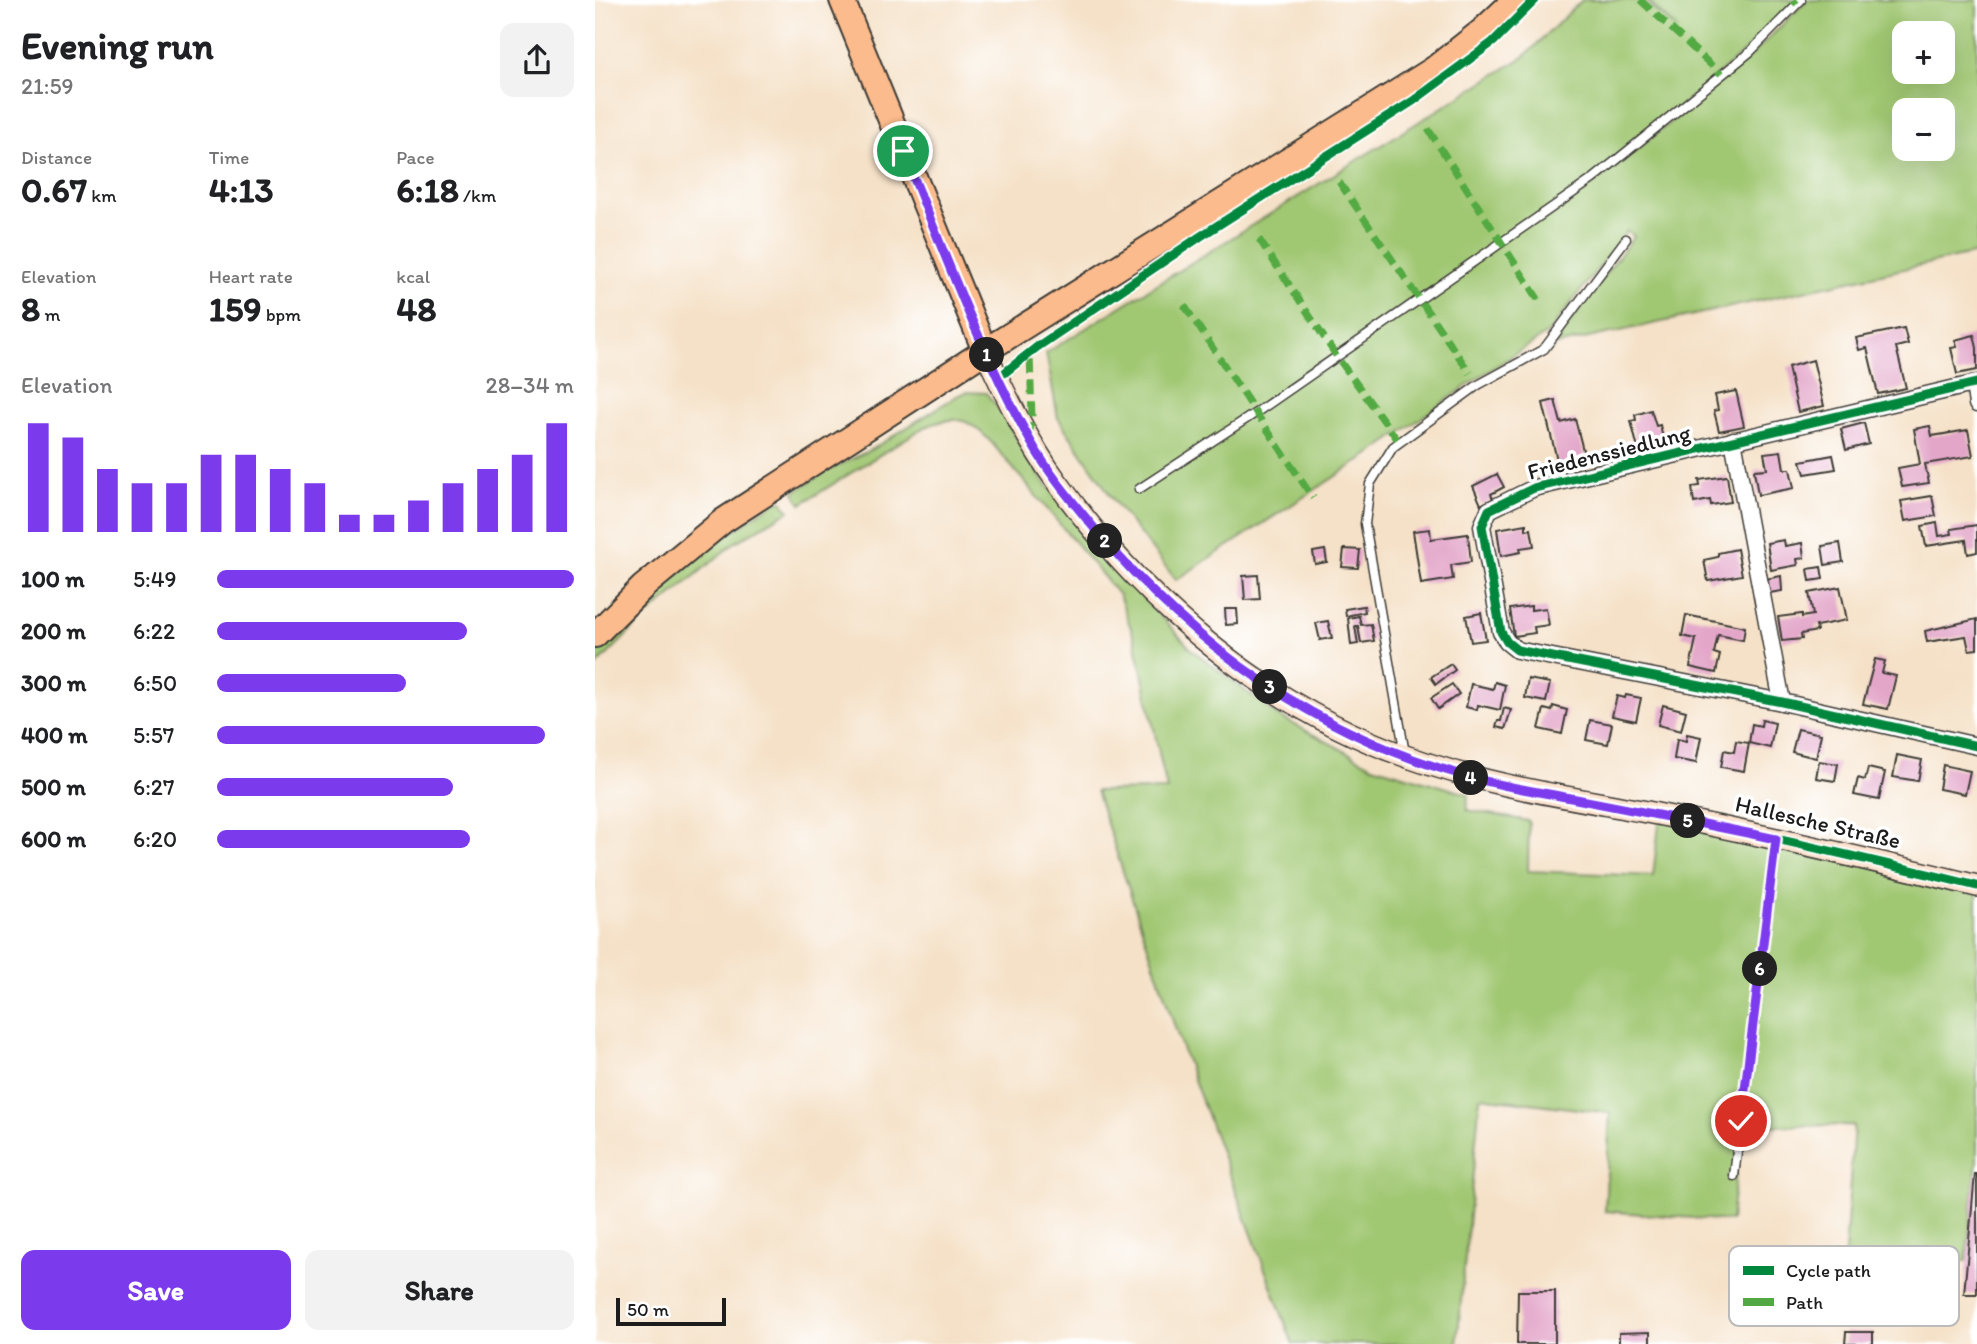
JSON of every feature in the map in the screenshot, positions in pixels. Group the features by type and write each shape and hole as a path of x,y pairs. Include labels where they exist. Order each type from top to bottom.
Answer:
{"main road":[{"path":"842,0 985,351"},
{"path":"595,635 643,587 723,521 985,351 1434,69 1515,0"}],"street":[{"name":"Hallesche Straße","path":"985,351 1032,443 1073,502 1148,589 1239,667 1335,726 1405,757 1470,778 1776,839 1977,886"},
{"name":"Friedenssiedlung","path":"1977,404 1975,383 1534,488 1489,510 1482,526 1501,632 1507,642 1517,650 1782,702 1977,746"},
{"path":"1734,440 1782,702"}],"lane":[{"path":"1139,489 1257,412 1593,179 1750,52 1801,0"},
{"path":"1405,757 1365,524 1370,484 1393,447 1478,385 1544,349 1626,239"},
{"path":"1734,1176 1776,839"}],"green space":[{"path":"1582,0 1642,0 1678,30 1647,0 1796,0 1760,38 1585,190 1754,53 1807,0 1977,0 1977,253 1552,346 1634,236 1627,231 1548,333 1478,378 1376,450 1176,580 1117,505 1058,418 1046,353 1525,56"},
{"path":"967,392 986,393 1041,478 1102,553 1191,649 1278,716 1373,766 1468,794 1467,810 1529,821 1528,871 1653,876 1660,815 1977,887 1977,1160 1966,1261 1959,1261 1959,1246 1845,1246 1854,1125 1760,1126 1741,1121 1731,1221 1605,1211 1610,1113 1480,1097 1457,1344 1293,1344 1182,1048 1096,791 1167,790 1135,640 1119,595 992,443 968,423 953,420 923,428 801,504 794,492 825,472 874,448"},
{"path":"778,501 782,501 789,511 734,543 642,620 595,667 595,651 638,610 705,552"}],"building":[{"path":"1904,328 1908,344 1896,347 1906,388 1878,394 1867,348 1859,350 1856,338"},
{"path":"1974,335 1977,370 1957,374 1951,348 1957,347 1955,340"},
{"path":"1813,360 1824,406 1798,412 1788,367"},
{"path":"1736,391 1744,426 1719,431 1714,411 1718,410 1715,395"},
{"path":"1555,400 1561,423 1575,419 1586,462 1559,468 1543,403"},
{"path":"1651,410 1656,426 1660,425 1664,443 1638,449 1631,421 1636,420 1635,415"},
{"path":"1864,423 1869,444 1846,450 1841,429"},
{"path":"1930,426 1932,436 1968,430 1973,456 1925,464 1929,483 1902,487 1898,468 1920,464 1914,429"},
{"path":"1781,451 1784,469 1790,469 1794,488 1758,495 1754,470 1767,469 1764,453"},
{"path":"1833,455 1836,469 1805,474 1801,461"},
{"path":"1497,474 1504,487 1491,494 1493,499 1481,505 1473,486"},
{"path":"1727,476 1731,502 1711,505 1710,500 1694,503 1692,487 1700,486 1699,480"},
{"path":"1932,496 1936,516 1905,521 1901,501"},
{"path":"1937,523 1939,536 1952,534 1951,529 1977,525 1977,552 1968,554 1966,540 1926,546 1922,526"},
{"path":"1526,524 1526,530 1531,529 1534,546 1520,548 1521,552 1501,556 1497,529"},
{"path":"1430,529 1431,539 1468,534 1471,562 1451,565 1453,579 1421,584 1413,531"},
{"path":"1784,540 1785,546 1802,543 1804,558 1797,559 1798,565 1771,570 1767,543"},
{"path":"1840,543 1843,562 1825,565 1822,546"},
{"path":"1344,549 1360,550 1358,568 1342,567"},
{"path":"1737,549 1742,575 1708,581 1704,560 1718,557 1718,553"},
{"path":"1325,550 1327,562 1315,564 1313,552"},
{"path":"1821,567 1823,579 1810,581 1808,569"},
{"path":"1258,575 1260,599 1245,600 1243,576"},
{"path":"1781,576 1782,591 1769,593 1766,579"},
{"path":"1840,587 1847,620 1816,626 1817,631 1801,634 1802,639 1782,641 1778,617 1813,615 1809,593"},
{"path":"1364,606 1365,612 1346,616 1345,609"},
{"path":"1531,606 1531,610 1546,608 1549,625 1534,627 1535,633 1514,636 1510,609"},
{"path":"1225,609 1237,609 1238,624 1226,625"},
{"path":"1481,613 1486,640 1471,642 1466,616"},
{"path":"1686,615 1745,627 1743,640 1718,635 1714,653 1720,655 1716,673 1690,667 1696,639 1682,636"},
{"path":"1359,616 1361,625 1371,624 1374,641 1361,643 1358,626 1355,626 1358,644 1351,645 1348,618"},
{"path":"1977,619 1977,649 1969,650 1966,636 1927,642 1925,631"},
{"path":"1328,621 1332,638 1320,640 1316,623"},
{"path":"1875,659 1885,661 1882,673 1896,676 1888,709 1863,704"},
{"path":"1451,664 1455,670 1436,684 1431,677"},
{"path":"1528,679 1550,683 1546,702 1525,698"},
{"path":"1495,682 1505,685 1500,710 1478,705 1477,710 1466,707 1471,684 1493,689"},
{"path":"1452,684 1459,694 1438,709 1431,698"},
{"path":"1626,695 1641,698 1636,721 1612,716 1617,696 1625,698"},
{"path":"1663,705 1686,711 1681,731 1658,725"},
{"path":"1553,706 1567,710 1562,734 1539,729 1544,709 1552,711"},
{"path":"1504,708 1511,710 1505,729 1496,727 1498,721 1501,721"},
{"path":"1590,720 1612,724 1608,744 1586,740"},
{"path":"1762,720 1775,723 1770,748 1749,743 1752,724 1761,726"},
{"path":"1798,729 1821,734 1816,758 1792,752"},
{"path":"1687,734 1701,737 1696,763 1674,759 1677,739 1686,741"},
{"path":"1736,741 1749,743 1744,771 1721,767 1724,750 1734,752"},
{"path":"1897,755 1922,760 1918,781 1893,777"},
{"path":"1819,761 1838,764 1835,781 1816,778"},
{"path":"1943,765 1970,771 1965,794 1939,789"},
{"path":"1868,768 1885,772 1879,800 1854,795 1858,778 1865,780"},
{"path":"1975,1174 1977,1294 1964,1294"},
{"path":"1518,1291 1555,1291 1555,1344 1517,1344"},
{"path":"1650,1332 1650,1344 1619,1344 1619,1333"},
{"path":"1846,1332 1873,1332 1873,1344 1845,1344"}],"marked path":[{"path":"1640,0 1721,74"},
{"path":"1793,0 1797,4"},
{"path":"1428,129 1542,305"},
{"path":"1339,182 1470,373"},
{"path":"1259,239 1337,357 1397,439"},
{"path":"1184,305 1313,498"},
{"path":"1029,437 1032,418 1030,353"}],"cycle path":[{"path":"998,378 1037,347 1201,236 1413,101 1493,42 1535,0"},
{"path":"985,351 1036,451 1091,527 1169,609 1212,646 1257,680 1305,710 1356,736 1408,757 1469,776 1737,830 1977,886"},
{"path":"1977,383 1534,488 1489,510 1482,526 1501,632 1507,642 1517,650 1782,702 1977,746"}],"route":[{"path":"903,151 997,378 1056,481 1148,589 1239,667 1335,726 1405,757 1470,778 1776,839 1741,1121"}]}
